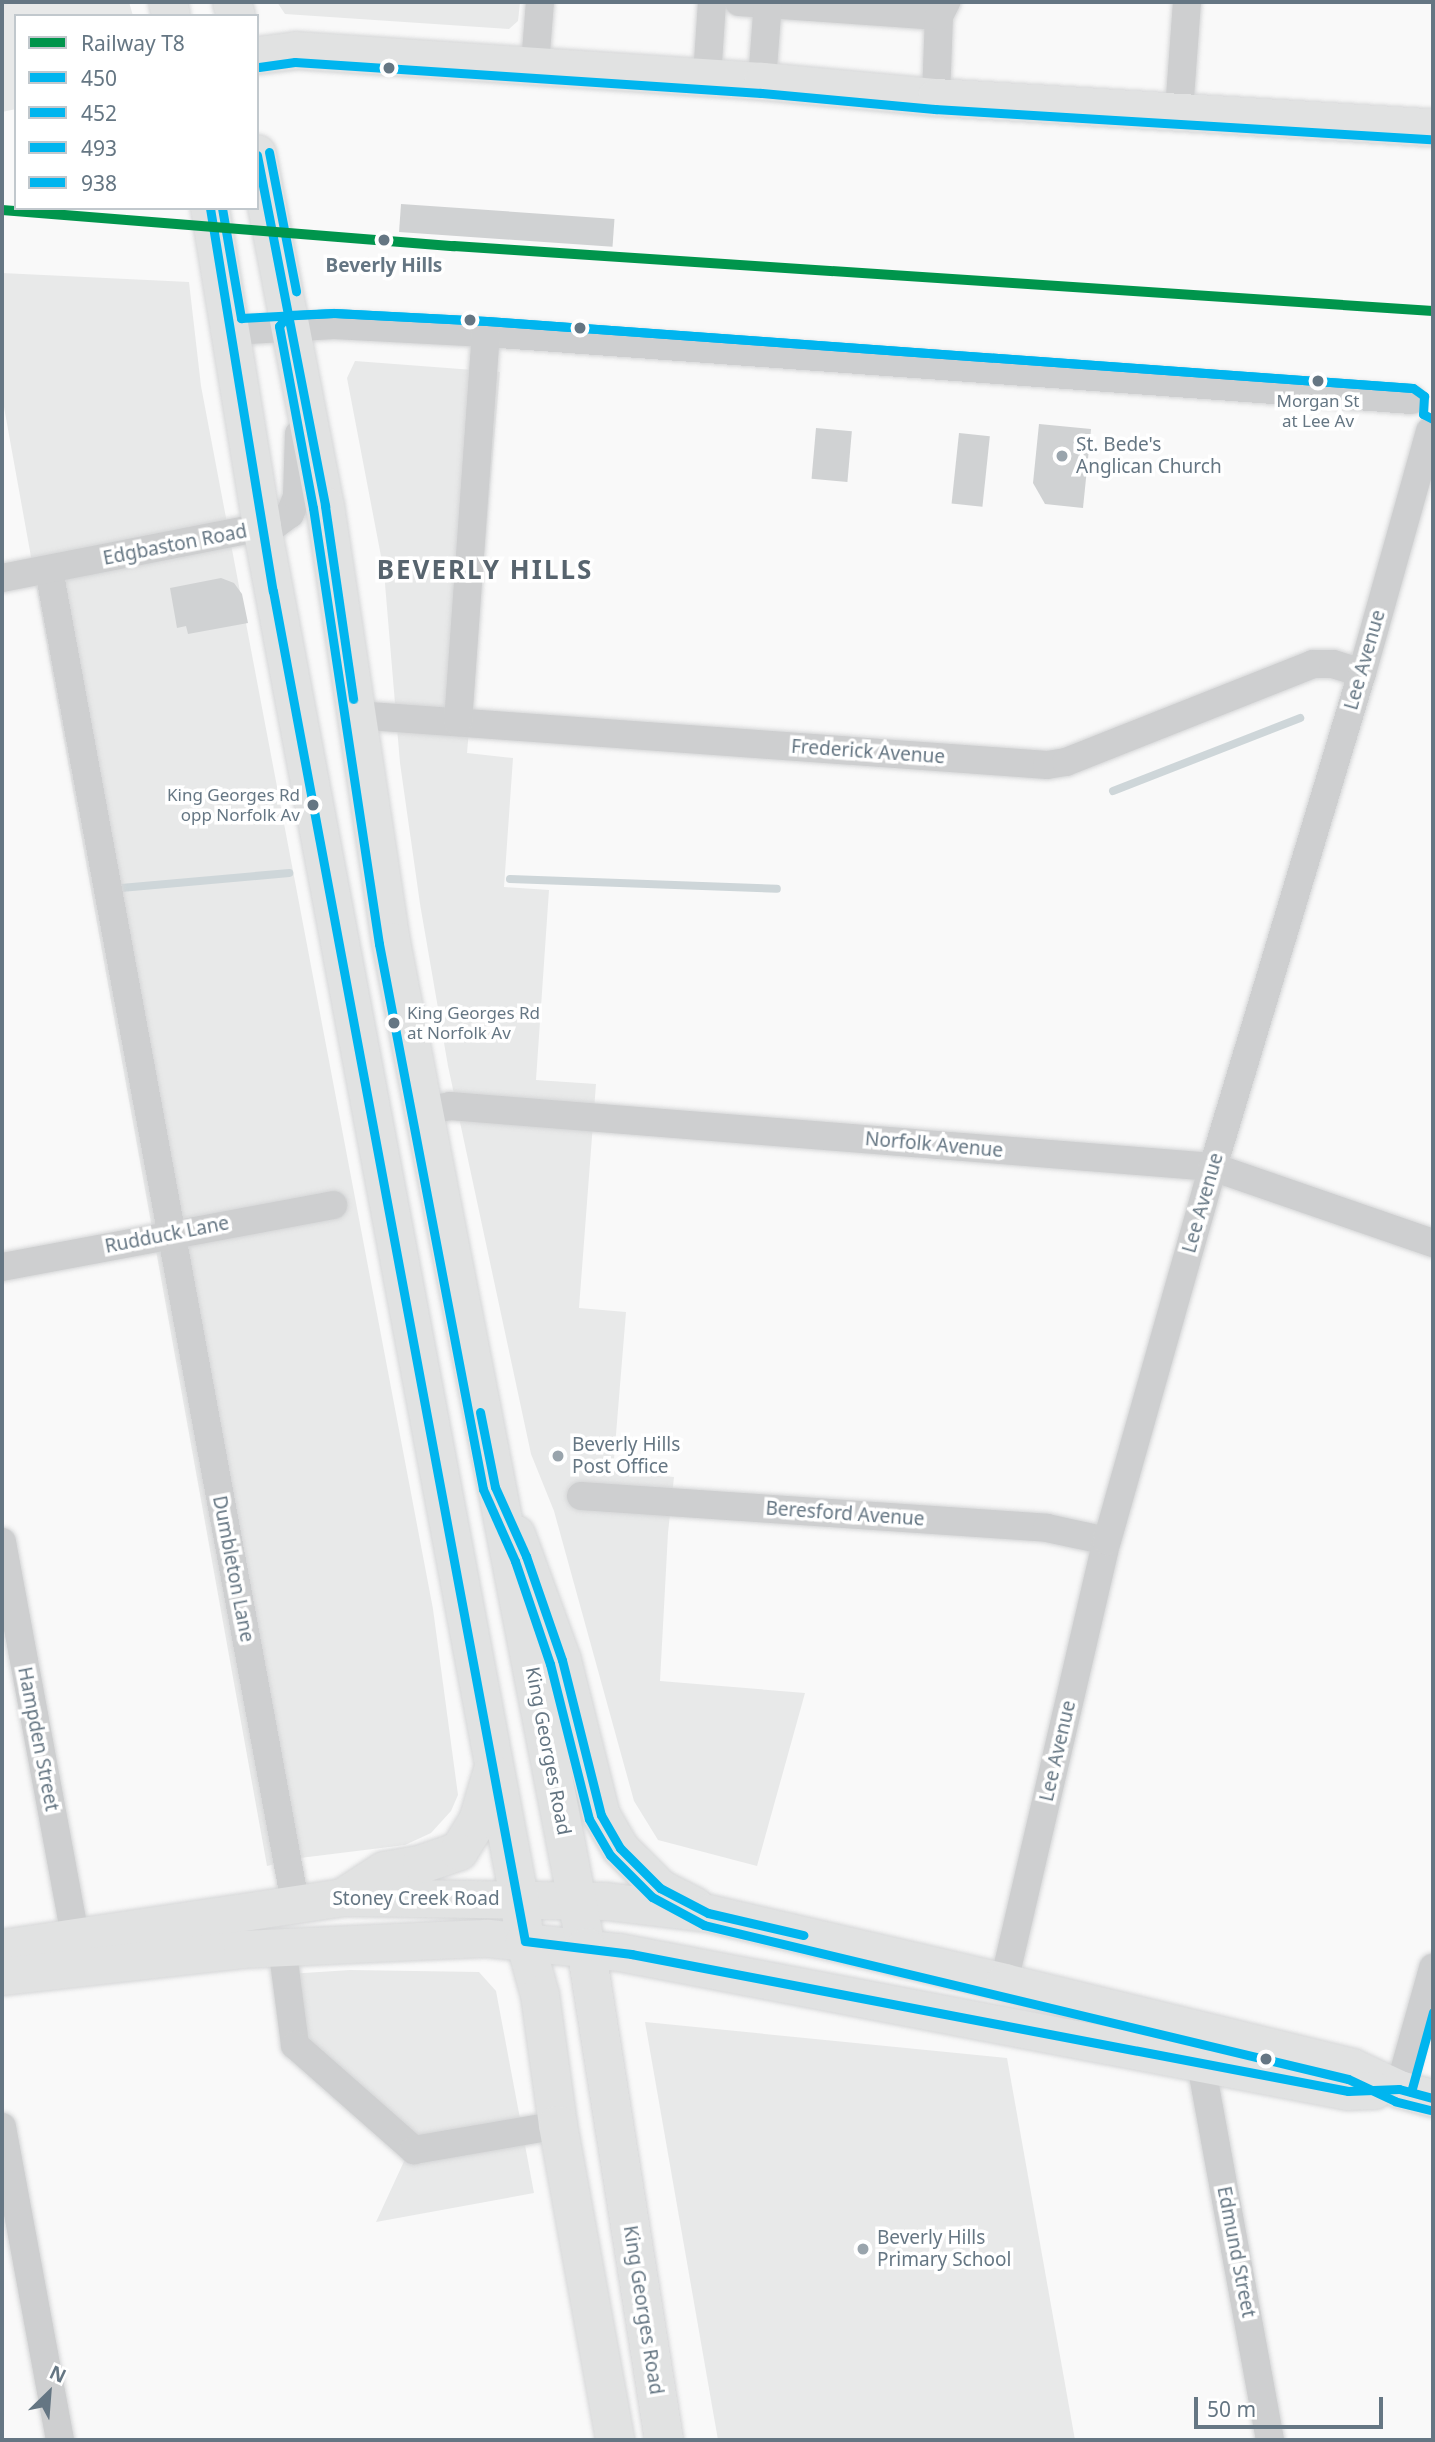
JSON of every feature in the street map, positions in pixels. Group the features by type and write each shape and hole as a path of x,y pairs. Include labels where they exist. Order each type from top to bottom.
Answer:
{"highway":[{"name":"King Georges Road","path":"259,165 326,506 355,715 391,942 586,1947 664,2440"},
{"path":"210,210 262,527 525,1941 540,1995 558,2125 615,2440"},
{"path":"344,1896 384,1871 422,1864 459,1851 478,1821 494,1768"}],"main road":[{"path":"259,55 295,50 762,81 936,97 1433,127"},
{"path":"495,1487 526,1556 562,1660 601,1815 620,1848 660,1888 708,1913"},
{"name":"Stoney Creek Road","path":"2,1948 344,1896 576,1899 708,1913 1352,2067 1399,2089 1433,2098"},
{"name":"Stoney Creek Road","path":"2,1976 282,1946 488,1938 586,1947 1348,2091 1399,2089"}],"street":[{"path":"535,65 540,2"},
{"path":"707,77 712,2"},
{"path":"739,2 943,9 936,97"},
{"path":"1179,111 1187,2"},
{"path":"762,81 767,3"},
{"path":"231,331 334,325 486,332 1422,393 1410,415 1413,422 1432,431"},
{"path":"458,722 486,332"},
{"name":"Edgbaston Road","path":"2,578 262,527 284,519 297,497 299,375"},
{"name":"Lee Avenue","path":"1004,1982 1107,1541 1213,1167 1432,431"},
{"name":"Dumbleton Lane","path":"49,570 295,1903"},
{"name":"Frederick Avenue","path":"355,715 1047,765 1066,762 1313,664 1332,664 1362,673"},
{"name":"Norfolk Avenue","path":"423,1111 450,1106 1213,1167 1433,1243"},
{"name":"Rudduck Lane","path":"2,1266 333,1205"},
{"name":"Beresford Avenue","path":"581,1496 1047,1528 1107,1541"},
{"name":"Hampden Street","path":"2,1542 75,1936"},
{"path":"282,1946 295,2045 414,2150 558,2125"},
{"path":"1399,2089 1433,1968"},
{"name":"Edmund Street","path":"1201,2064 1270,2440"},
{"path":"2,2127 60,2440"}],"shaded area":[{"path":"2,2 129,2 132,14 14,14 14,109 2,112"},
{"path":"277,2 520,2 518,21 509,29 285,14"},
{"path":"2,273 189,282 201,386 433,1609 458,1795 451,1811 431,1833 405,1845 300,1858 267,1866 2,396"},
{"path":"355,361 500,372 467,753 513,758 504,887 549,890 536,1080 596,1084 579,1308 626,1312 613,1471 674,1477 668,1533 660,1681 805,1693 757,1866 658,1840 634,1801 554,1511 531,1454 448,1066 420,904 400,763 384,572 347,378"},
{"path":"350,1970 479,1972 496,1991 534,2193 376,2222 406,2157 288,2055 273,1975"},
{"name":"Beverly Hills Primary School","path":"645,2022 1007,2058 1075,2440 718,2440"}],"building":[{"path":"401,204 614,219 613,247 399,232"},
{"name":"St. Bede's Anglican Church","path":"1039,424 1091,429 1083,508 1045,504 1033,483"},
{"path":"816,428 852,431 847,482 812,479"},
{"path":"959,433 990,436 982,507 952,504"},
{"path":"221,578 234,583 242,594 248,623 188,634 186,626 177,628 170,588"}],"waterway":[{"path":"1113,791 1300,718"},
{"path":"121,888 289,873"},
{"path":"510,879 777,889"}],"rail line":[{"name":"T8","path":"2,210 454,246 1433,311"}],"transit line":[{"name":"938","path":"259,67 295,62 761,93 935,109 1432,139"},
{"name":"493","path":"269,152 296,291"},
{"name":"450","path":"259,165 325,506 353,699"},
{"name":"450","path":"210,210 273,591 525,1941 631,1954 1348,2091 1399,2089 1433,2098"},
{"name":"493","path":"222,210 241,318 335,313 487,321 1413,388"},
{"name":"452","path":"1430,2110 1395,2101 1348,2079 704,1925 652,1897 610,1855 589,1819 550,1664 515,1561 483,1489 379,944 313,508 279,326 288,315 333,313 487,321 1413,388 1424,396 1423,414 1433,419"},
{"name":"450","path":"480,1412 495,1487 526,1556 562,1660 601,1815 620,1848 660,1888 708,1913 803,1935"},
{"name":"452","path":"1411,2092 1433,2012"}],"place":[{"name":"Beverly Hills","path":"384,240"},
{"name":"Morgan St at Lee Av","path":"1318,381"},
{"name":"St. Bede's Anglican Church","path":"1062,456"},
{"name":"King Georges Rd opp Norfolk Av","path":"313,805"},
{"name":"King Georges Rd at Norfolk Av","path":"394,1023"},
{"name":"Beverly Hills Post Office","path":"558,1456"},
{"name":"Beverly Hills Primary School","path":"863,2249"}],"district":[{"name":"BEVERLY HILLS","path":"485,570"}]}
